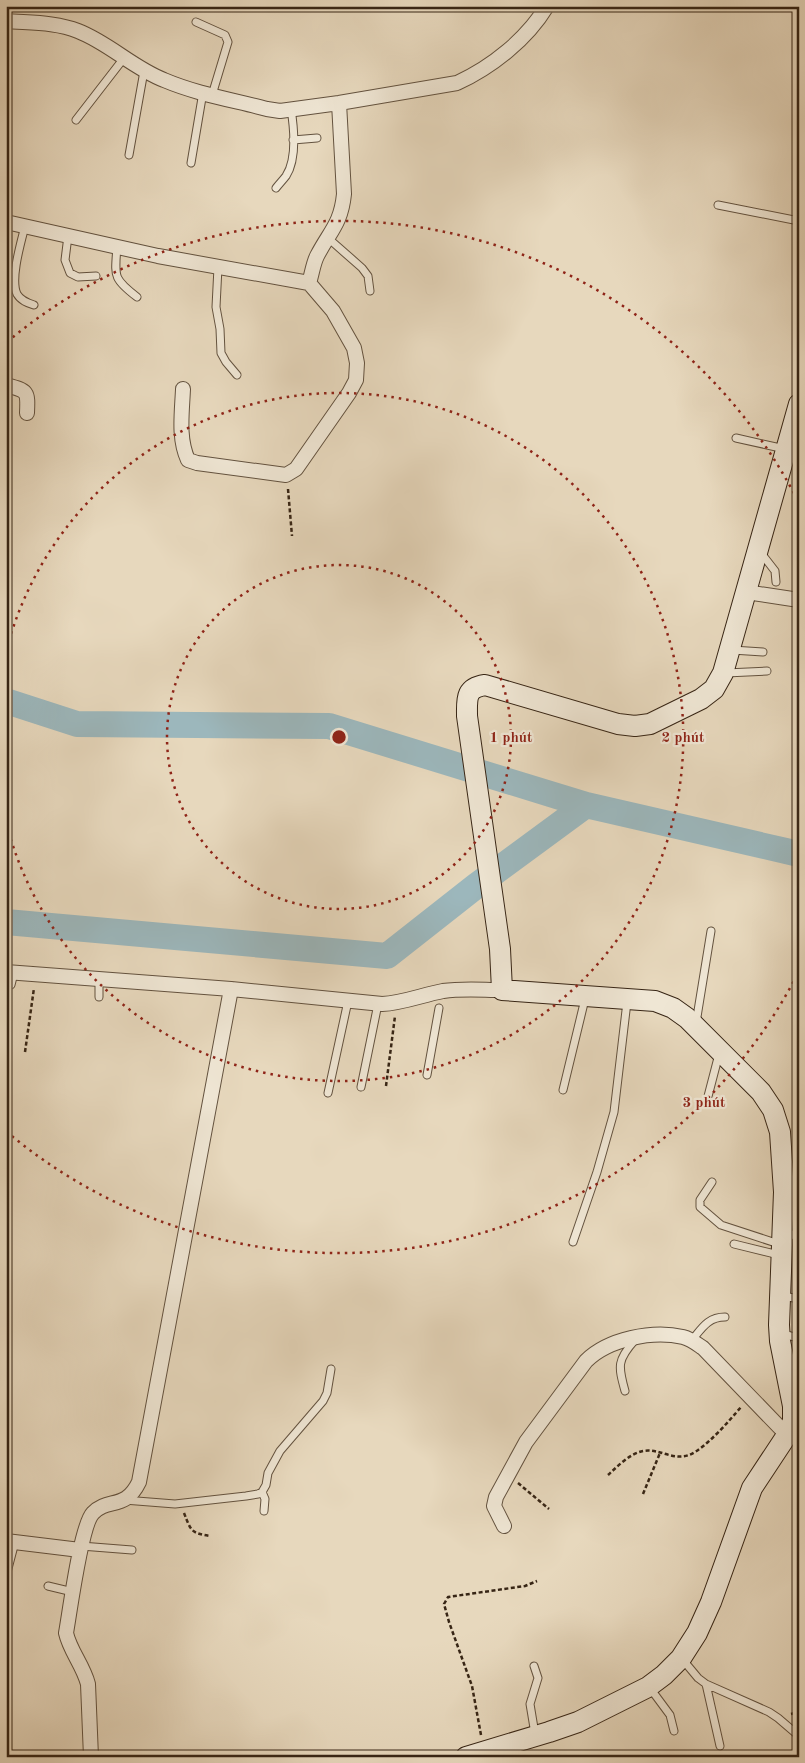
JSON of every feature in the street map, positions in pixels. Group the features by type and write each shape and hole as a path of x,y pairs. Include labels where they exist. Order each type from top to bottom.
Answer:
{"main road":[{"path":"475,1754 535,1737 578,1722 648,1687 664,1675 681,1658 697,1633 711,1602 752,1488 793,1427 786,1242 792,1192 780,1132 773,1110 761,1092 696,1026 673,1008 655,1001 502,990 500,949 467,716 467,699 470,691 476,686 485,685 618,724 634,726 650,724 701,699 714,689 723,673 730,650 799,404"}],"street":[{"path":"6,21 61,26 76,30 90,36 144,71 162,80 267,110 280,111 445,86 463,81 517,44 534,26 547,6"},
{"path":"309,283 316,259 338,223 342,208 344,194 339,103"},
{"path":"6,222 218,267 309,283 333,311 354,348 357,363 356,380 349,393 296,470 286,475 197,463 188,460 183,449 181,428 183,389"},
{"path":"6,385 25,392 28,396 27,413"},
{"path":"746,592 799,600"},
{"path":"10,972 231,989 378,1004 397,1003 456,990 502,990"},
{"path":"91,1757 88,1684 86,1676 68,1644 66,1633 81,1548 87,1523 92,1513 100,1508 124,1500 134,1493 138,1482 231,989"},
{"path":"504,1526 494,1506 496,1497 526,1442 586,1361 595,1352 606,1346 637,1337 649,1336 682,1337 692,1340 703,1348 750,1396 793,1427"},
{"path":"10,1541 81,1548"}],"lane":[{"path":"191,162 207,94 228,42 225,35 196,22"},
{"path":"76,120 124,58"},
{"path":"129,155 144,71"},
{"path":"276,188 287,175 291,164 294,131 291,109"},
{"path":"293,140 317,138"},
{"path":"718,205 799,221"},
{"path":"25,226 18,256 16,286 17,293 23,301 34,305"},
{"path":"68,235 65,260 70,272 78,277 96,276"},
{"path":"328,238 362,268 368,276 370,290"},
{"path":"117,246 116,278 137,297"},
{"path":"218,267 216,307 222,353 226,362 237,375"},
{"path":"736,438 786,450"},
{"path":"758,549 775,571 776,582"},
{"path":"730,650 763,652"},
{"path":"723,673 767,671"},
{"path":"696,1026 711,931"},
{"path":"6,988 11,985 10,972"},
{"path":"99,997 100,979"},
{"path":"563,1090 586,996"},
{"path":"573,1242 597,1172 614,1112 627,999"},
{"path":"328,1093 348,1001"},
{"path":"361,1087 378,1004"},
{"path":"427,1075 439,1008"},
{"path":"706,1104 720,1051"},
{"path":"712,1182 700,1200 700,1207 708,1215 721,1225 786,1242"},
{"path":"734,1244 786,1242"},
{"path":"692,1340 708,1322 716,1317 725,1316"},
{"path":"625,1391 619,1370 620,1363 626,1350 637,1337"},
{"path":"124,1500 162,1504 180,1503 246,1496 262,1492 266,1485 268,1473 280,1451 323,1402 327,1393 331,1369"},
{"path":"262,1492 265,1500 264,1511"},
{"path":"6,1576 10,1541"},
{"path":"81,1548 132,1550"},
{"path":"48,1586 73,1592"},
{"path":"681,1658 698,1678 706,1684 769,1712 799,1736"},
{"path":"534,1666 538,1678 530,1704 535,1737"},
{"path":"706,1684 720,1746"},
{"path":"648,1687 670,1715 674,1731"}],"path":[{"path":"286,475 292,536"},
{"path":"25,1052 34,988"},
{"path":"386,1086 397,1003"},
{"path":"608,1475 632,1455 643,1451 674,1457 689,1455 698,1450 729,1421 750,1396"},
{"path":"642,1494 660,1453"},
{"path":"508,1474 550,1509"},
{"path":"180,1503 191,1530 195,1534 210,1536"},
{"path":"6,1510 10,1541"},
{"path":"475,1754 472,1686 444,1604 448,1597 506,1590 537,1581"}],"waterway":[{"path":"6,701 77,724 329,726 586,805"},
{"path":"6,922 387,956 476,886 586,805 799,854"}]}
